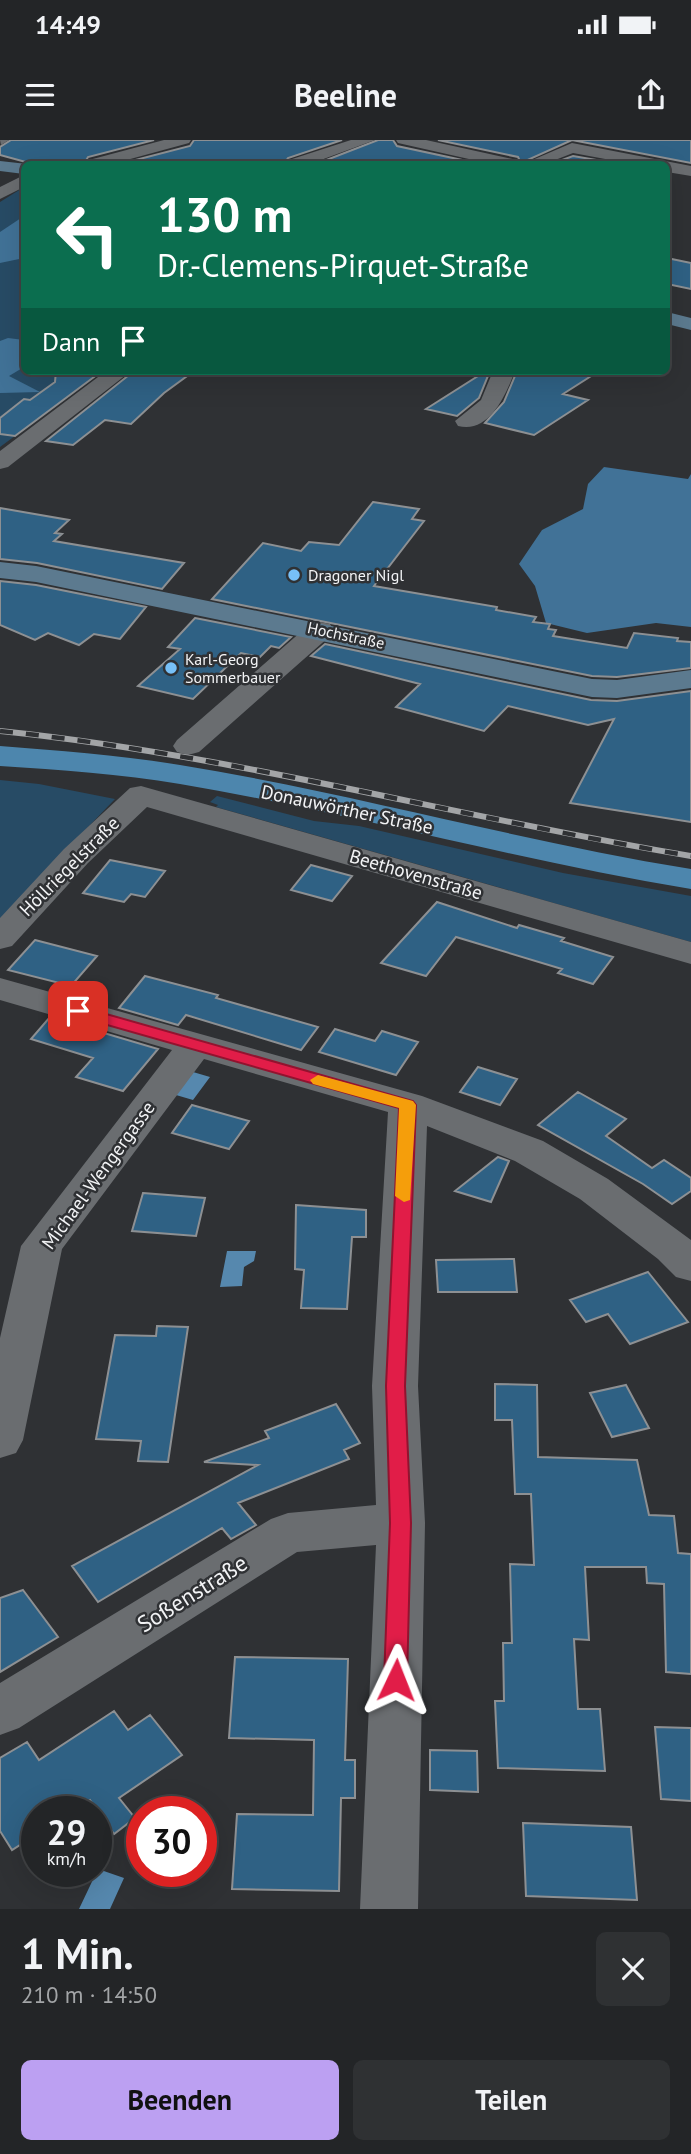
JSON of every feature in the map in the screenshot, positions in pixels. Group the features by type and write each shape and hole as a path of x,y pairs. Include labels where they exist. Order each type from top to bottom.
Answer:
{"main road":[{"path":"0,166 21,169"},
{"path":"670,319 691,324"},
{"name":"Hochstraße","path":"0,570 36,574 320,630 592,688 617,689 691,679"},
{"name":"Donauwörther Straße","path":"0,756 72,761 198,778 575,859 691,879"}],"street":[{"path":"107,161 183,140"},
{"path":"304,161 367,140"},
{"path":"404,140 498,161"},
{"path":"539,161 572,148 640,161"},
{"path":"670,168 691,172"},
{"path":"0,194 21,182"},
{"path":"0,462 115,375"},
{"path":"466,421 492,403 502,375"},
{"path":"188,746 320,630"},
{"name":"Höllriegelstraße","path":"0,939 76,856 141,795"},
{"name":"Beethovenstraße","path":"141,795 691,953"},
{"path":"0,989 408,1105 529,1151 594,1189 673,1248 691,1266"},
{"name":"Michael-Wengergasse","path":"0,1440 42,1246 195,1045"},
{"path":"389,1909 401,1523 395,1386 408,1105"},
{"name":"Soßenstraße","path":"0,1711 288,1534 401,1523"}],"shaded area":[{"path":"21,189 21,375 98,375 0,447 0,202"},
{"path":"21,218 21,259 0,263 0,232"},
{"path":"8,338 21,340 21,369 9,376 40,392 0,393 0,341"},
{"path":"604,467 688,479 691,474 691,627 656,623 587,633 546,623 535,586 519,564 542,530 583,509 588,484"},
{"path":"0,780 39,784 115,799 0,919"},
{"path":"217,796 314,821 359,826 563,873 691,896 691,942 216,807 218,805 210,802"},
{"path":"193,1072 210,1077 193,1100 176,1095"},
{"path":"227,1251 256,1251 254,1261 244,1267 242,1286 220,1287"},
{"path":"112,1874 124,1878 110,1909 79,1909 89,1887 112,1887"}],"building":[{"path":"11,140 154,140 88,157 86,161 22,161 0,155 0,147"},
{"path":"194,140 342,140 288,158 286,161 132,161 190,146"},
{"path":"378,140 393,140 397,146 467,161 324,161"},
{"path":"438,140 572,140 525,161 520,161 518,157"},
{"path":"572,140 691,140 691,163"},
{"path":"573,156 602,161 559,161"},
{"path":"670,259 691,263 691,289 670,285"},
{"path":"56,375 97,375 15,436 0,434 0,418 24,399 30,400 55,382"},
{"path":"129,375 189,375 164,393 131,424 105,420 73,445 46,441"},
{"path":"480,375 488,375 479,398 457,416 426,409"},
{"path":"515,375 593,375 563,394 588,400 534,435 485,423 504,402"},
{"path":"373,502 419,509 412,519 424,521 374,586 497,607 496,610 536,617 533,622 550,624 548,629 556,630 553,636 627,648 634,633 678,638 677,641 691,642 691,668 617,677 592,676 212,599 263,543 301,551 309,542 339,545"},
{"path":"0,508 69,520 55,533 62,534 54,541 184,563 162,589 37,563 0,559"},
{"path":"0,581 36,585 146,607 120,639 94,634 79,645 48,633 35,640 0,625"},
{"path":"195,618 291,637 279,648 271,646 260,657 241,653 193,699 138,686 180,649 168,647"},
{"path":"325,644 591,700 617,701 691,691 691,822 570,803 614,719 588,725 508,706 484,731 396,707 420,684 311,656"},
{"path":"110,860 165,871 145,897 131,894 124,902 83,893"},
{"path":"311,865 352,876 332,901 291,890"},
{"path":"437,902 517,928 519,925 564,938 561,941 613,957 593,984 558,973 562,969 456,937 426,976 381,963"},
{"path":"35,940 97,956 71,986 8,970"},
{"path":"145,976 218,995 216,998 318,1027 301,1050 186,1015 178,1025 119,1008"},
{"path":"50,1017 158,1049 123,1091 76,1077 93,1058 31,1039"},
{"path":"335,1029 375,1041 382,1031 418,1042 396,1075 319,1052"},
{"path":"478,1067 517,1079 500,1105 460,1092"},
{"path":"578,1092 626,1119 606,1136 652,1168 664,1160 691,1178 691,1191 672,1204 643,1184 538,1125"},
{"path":"192,1105 249,1121 229,1149 172,1133"},
{"path":"498,1157 509,1161 491,1202 455,1191"},
{"path":"143,1193 205,1198 196,1236 132,1231"},
{"path":"296,1205 366,1210 366,1237 352,1237 347,1309 301,1308 304,1270 295,1269"},
{"path":"514,1259 517,1292 438,1292 436,1260"},
{"path":"648,1272 688,1322 630,1344 608,1314 586,1322 570,1300"},
{"path":"157,1326 188,1327 168,1462 138,1461 141,1441 96,1439 115,1335 156,1336"},
{"path":"495,1384 537,1385 538,1457 637,1460 649,1515 674,1516 678,1553 691,1554 691,1674 666,1672 664,1584 647,1583 646,1567 585,1567 589,1640 574,1639 578,1709 600,1709 605,1771 498,1768 495,1701 504,1701 503,1643 512,1643 510,1564 534,1565 531,1494 515,1494 512,1420 495,1420"},
{"path":"626,1385 649,1428 612,1437 590,1393"},
{"path":"336,1404 360,1443 344,1450 349,1459 238,1503 256,1525 231,1539 222,1528 98,1602 72,1566 258,1465 204,1462 269,1438 265,1431"},
{"path":"23,1590 58,1637 0,1672 0,1598"},
{"path":"235,1657 348,1659 345,1760 355,1760 355,1798 341,1798 339,1891 232,1889 237,1814 313,1815 314,1740 229,1738"},
{"path":"114,1711 128,1730 150,1715 182,1755 119,1798 126,1807 126,1825 114,1834 112,1796 21,1796 21,1844 12,1850 0,1831 0,1758 27,1742 39,1760"},
{"path":"655,1727 691,1728 691,1801 661,1799"},
{"path":"430,1750 477,1751 478,1792 430,1790"},
{"path":"523,1823 631,1827 637,1900 526,1896"}],"railway":[{"path":"0,731 174,755 691,856"}],"slow traffic":[{"path":"318,1080 408,1105 404,1196"}],"place":[{"name":"Dragoner Nigl","path":"294,575"},
{"name":"Karl-Georg Sommerbauer","path":"171,668"}],"route":[{"path":"78,1011 408,1105 395,1386 401,1523 396,1680"}]}
